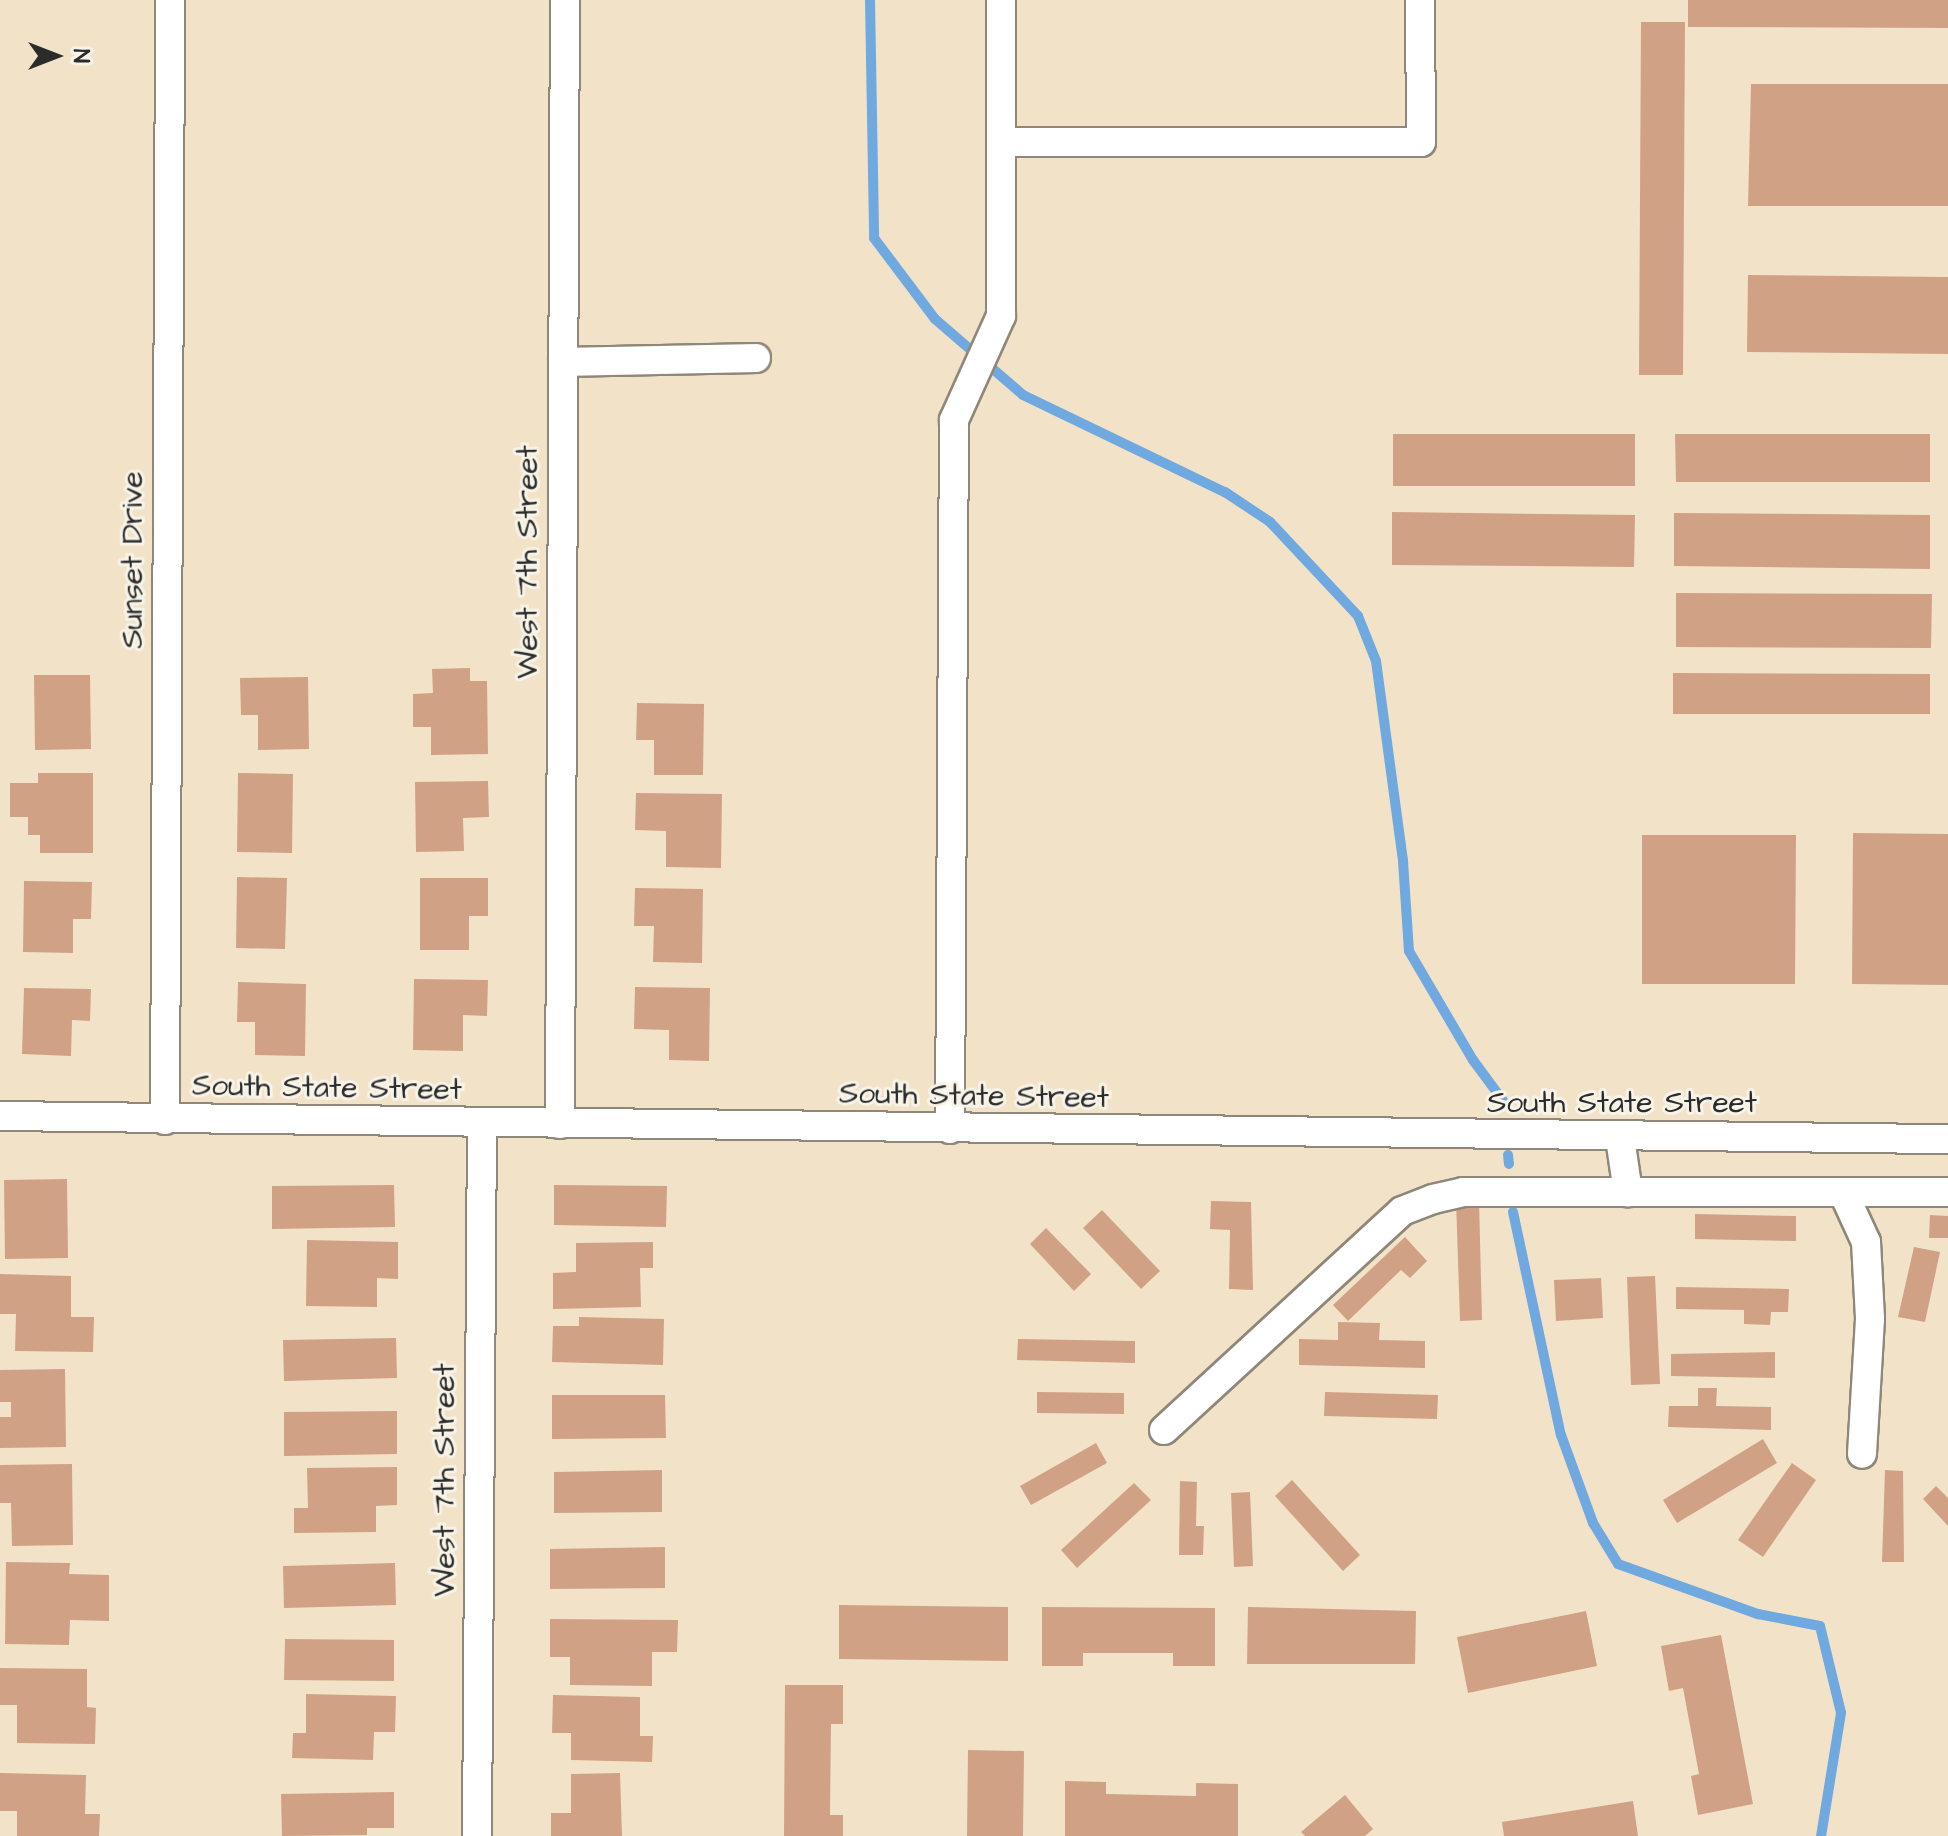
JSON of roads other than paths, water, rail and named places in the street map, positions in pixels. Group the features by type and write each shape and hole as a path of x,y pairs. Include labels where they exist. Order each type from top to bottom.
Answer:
{"street":[{"name":"Sunset Drive","path":"165,1120 170,0"},
{"name":"West 7th Street","path":"560,1124 565,0"},
{"path":"950,1129 954,420 1001,316 1001,0"},
{"path":"1001,142 1421,142 1420,0"},
{"path":"563,362 756,358"},
{"name":"South State Street","path":"0,1116 1620,1138 1948,1139"},
{"name":"West 7th Street","path":"477,1836 482,1124"},
{"path":"1620,1138 1628,1192"},
{"path":"1164,1430 1402,1211 1463,1192 1948,1192"},
{"path":"1843,1192 1866,1242 1870,1319 1862,1454"}],"waterway":[{"path":"870,0 874,238 935,319 1023,395 1225,492 1270,522 1358,616 1376,661 1403,861 1409,951 1473,1060 1504,1102"},
{"path":"1508,1155 1509,1164"},
{"path":"1513,1212 1561,1435 1593,1523 1618,1564 1758,1614 1820,1626 1841,1713 1821,1836"}]}
